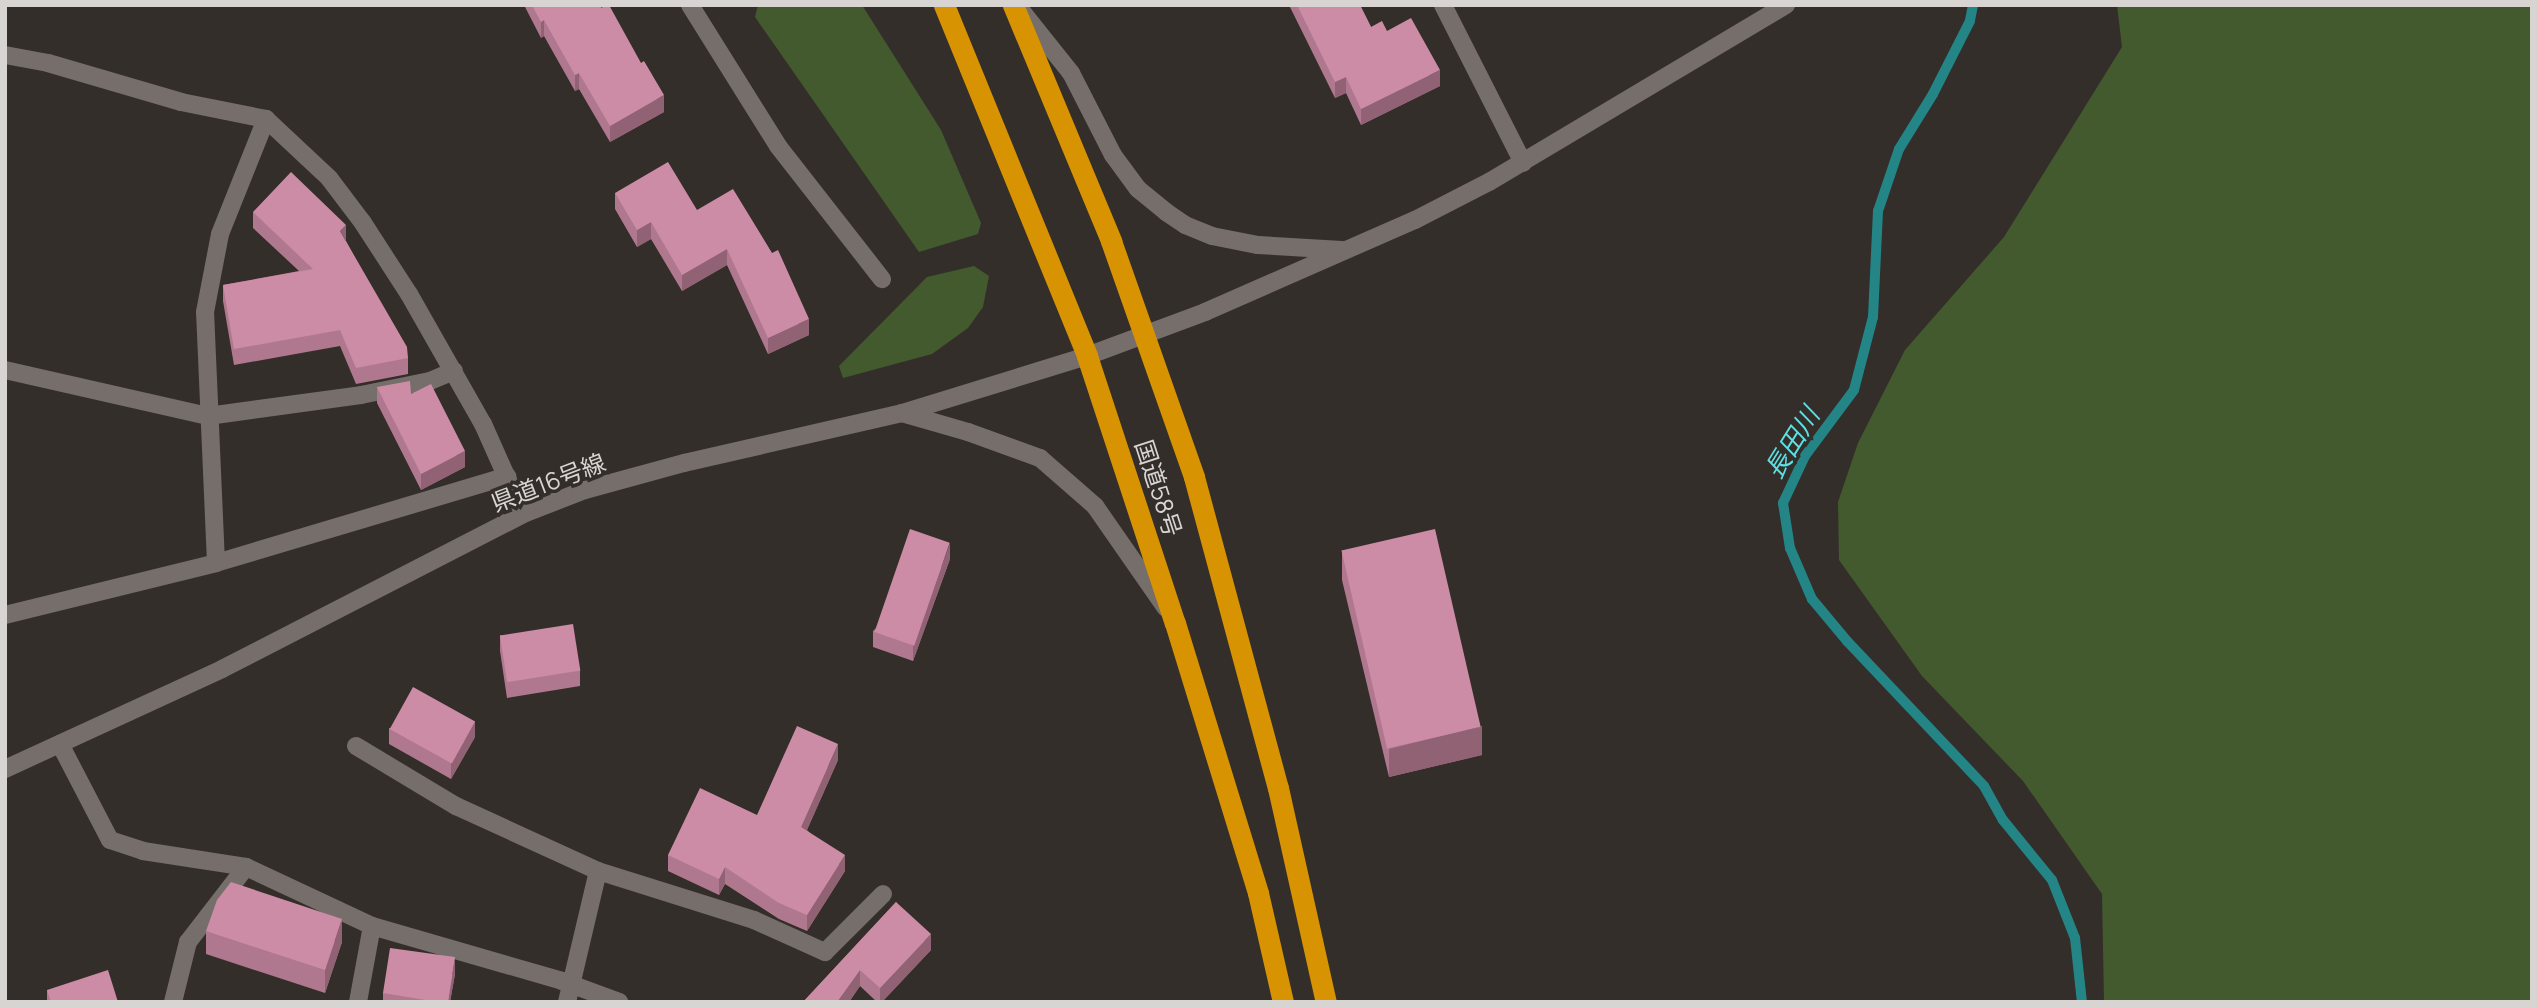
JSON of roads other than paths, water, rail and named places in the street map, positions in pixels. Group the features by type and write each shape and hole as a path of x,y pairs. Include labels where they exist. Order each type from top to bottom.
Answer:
{"highway":[{"name":"国道58号","path":"944,5 1087,356 1175,623 1258,893 1283,1002"},
{"name":"国道58号","path":"1015,5 1111,241 1173,412 1214,548 1278,788 1326,1002"}],"street":[{"path":"690,5 778,146 882,279"},
{"path":"1015,5 1071,73 1094,120 1138,189 1166,212 1185,225 1212,236 1258,245 1348,250"},
{"path":"1443,5 1522,163"},
{"name":"県道16号線","path":"5,769 222,669 523,514 633,476 902,413 1087,356 1206,313 1415,220 1588,125 1786,5"},
{"path":"5,55 48,63 181,102 266,119 329,178 363,223 454,371 508,476 523,514"},
{"path":"216,563 205,312 220,234 266,119"},
{"path":"5,370 208,415 361,395 430,381 454,371"},
{"path":"902,413 992,439 1040,458 1095,506 1175,623"},
{"path":"5,615 216,563 508,476"},
{"path":"60,744 110,839 143,851 246,867 372,926 570,993 619,1002"},
{"path":"356,746 456,806 598,871 754,920 825,952 883,894"},
{"path":"173,1002 188,942 246,867"},
{"path":"570,993 598,871"},
{"path":"358,1002 372,926"}],"waterway":[{"name":"長田川","path":"1973,5 1970,21 1933,94 1899,149 1878,211 1873,317 1854,390 1805,456 1783,503 1790,548 1812,599 1847,641 1984,786 2003,820 2052,880 2075,938 2082,1002"}]}
